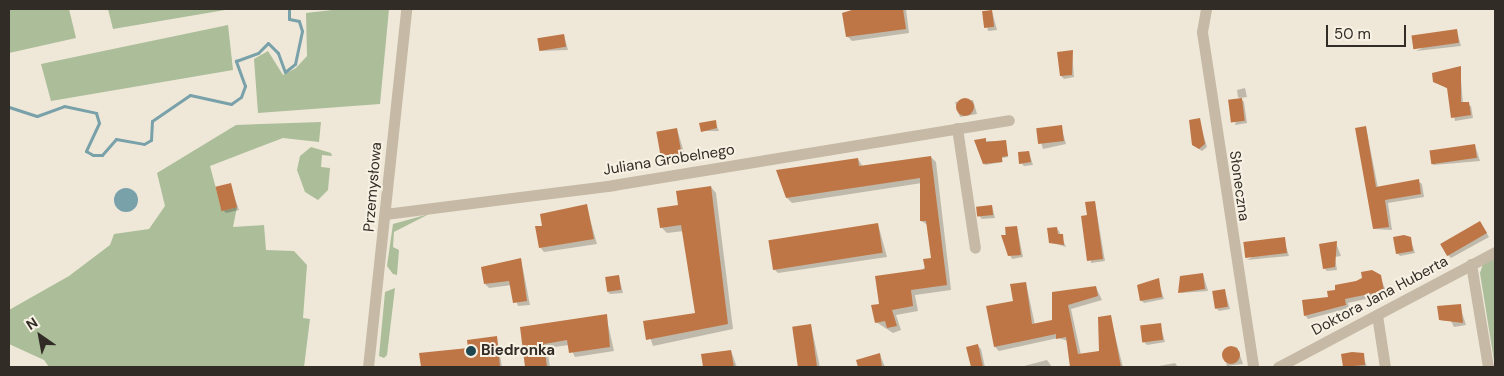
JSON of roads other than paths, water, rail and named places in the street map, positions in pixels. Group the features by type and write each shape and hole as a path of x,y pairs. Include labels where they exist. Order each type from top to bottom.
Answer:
{"street":[{"name":"Przemysłowa","path":"368,367 406,9"},
{"name":"Słoneczna","path":"1206,9 1202,32 1253,367"},
{"name":"Juliana Grobelnego","path":"385,214 613,185 1009,120"},
{"path":"957,128 975,248"},
{"name":"Doktora Jana Huberta","path":"1279,367 1495,252"},
{"path":"1472,264 1488,367"},
{"path":"1376,315 1384,367"}],"water":[{"path":"126,188 134,192 138,200 134,208 126,212 118,208 114,200 118,192"}],"waterway":[{"path":"9,107 37,116 64,106 96,113 99,123 86,151 93,155 102,155 116,139 144,144 151,140 152,121 190,95 231,104 241,97 245,86 236,61 258,53 268,43 278,53 285,72 295,64 302,31 299,21 289,19 289,9"}],"place":[{"name":"Biedronka","path":"471,351"}]}
